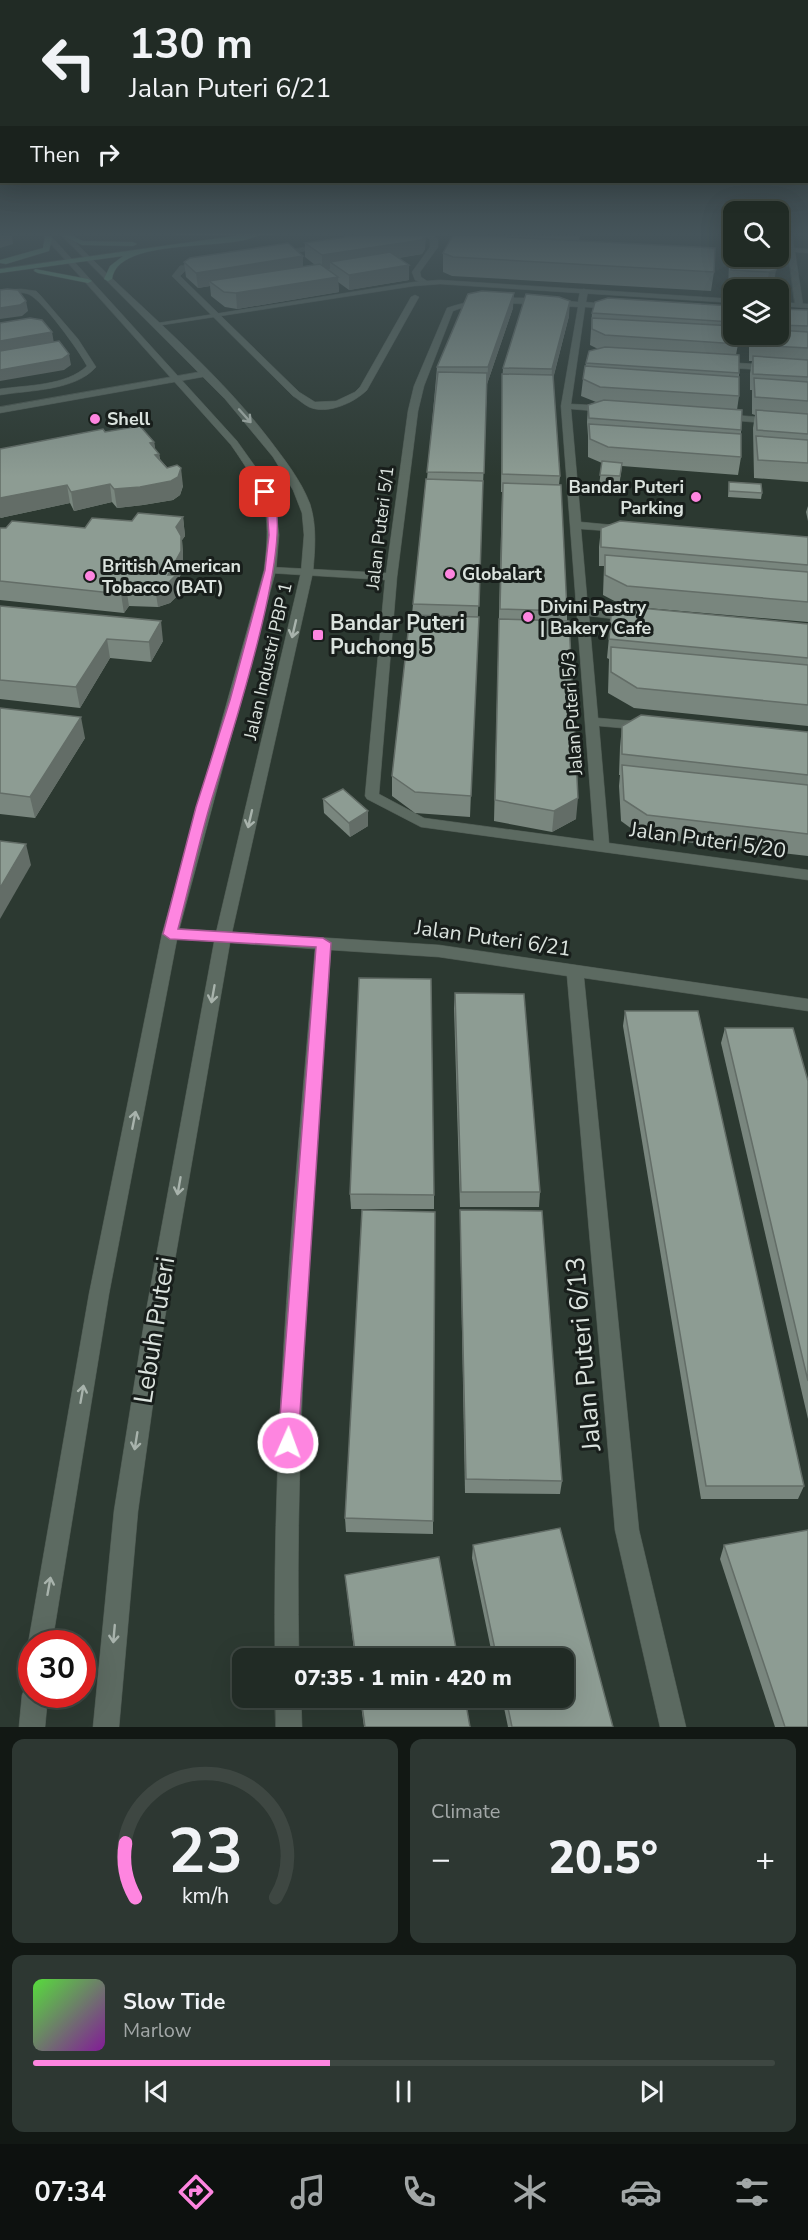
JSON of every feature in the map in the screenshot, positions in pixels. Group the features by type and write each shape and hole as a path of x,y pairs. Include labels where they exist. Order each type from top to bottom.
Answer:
{"street":[{"path":"0,392 70,379 89,371 92,364 55,316"},
{"name":"Jalan Industri PBP 1","path":"119,316 234,442 259,479 271,508 274,535 270,570 236,700 202,807 170,934"},
{"name":"Jalan Industri PBP 1","path":"147,316 264,437 301,497 307,514 310,536 307,572 223,937"},
{"path":"156,324 211,316"},
{"path":"216,316 304,401 313,405 338,404 350,399 364,388 405,316"},
{"name":"Jalan Puteri 5/1","path":"448,316 418,386 391,577 372,796 421,822 602,847"},
{"name":"Jalan Puteri 5/3","path":"580,316 579,356 566,406 602,847"},
{"path":"45,320 57,318"},
{"path":"716,364 808,370"},
{"path":"0,410 205,374"},
{"path":"566,406 624,410"},
{"path":"705,416 808,424"},
{"path":"575,525 633,530"},
{"path":"270,570 391,577"},
{"path":"582,612 641,618"},
{"path":"591,721 660,727"},
{"name":"Jalan Puteri 5/20","path":"602,847 808,874"},
{"path":"42,1630 99,1294 170,934"},
{"name":"Jalan Puteri 6/21","path":"170,934 439,951 808,1005"},
{"name":"Lebuh Puteri","path":"106,1727 126,1511 155,1317 223,937"},
{"path":"287,1648 284,1589 290,1402 323,943"},
{"name":"Jalan Puteri 6/13","path":"575,972 627,1530 673,1727"},
{"path":"32,1727 34,1708"},
{"path":"288,1708 289,1727"}],"building":[{"path":"459,316 506,316 488,367 437,367"},
{"path":"519,316 566,316 552,369 503,368"},
{"path":"632,316 723,316 723,321"},
{"path":"789,316 808,316 808,326 789,325"},
{"path":"30,318 42,320 52,332 0,341 0,323"},
{"path":"592,318 723,325 723,343 605,335 592,329"},
{"path":"789,331 808,332 808,348 752,345 789,345"},
{"path":"59,341 69,354 62,359 0,370 0,351"},
{"path":"605,347 739,355 739,373 586,363 589,351"},
{"path":"753,356 808,360 808,377 753,374"},
{"path":"585,366 739,377 739,396 600,387 583,379"},
{"path":"438,372 487,373 484,473 427,472"},
{"path":"502,374 553,375 560,476 502,474"},
{"path":"754,378 808,382 808,401 755,397"},
{"path":"604,400 742,410 741,430 589,418 588,405"},
{"path":"756,410 808,414 808,434 757,430"},
{"path":"589,424 741,434 741,457 608,447 590,439"},
{"path":"140,426 154,442 150,443 159,454 155,455 167,468 177,465 181,468 178,477 171,481 140,487 114,489 110,484 71,492 67,485 0,498 0,449 103,429 105,432"},
{"path":"756,436 808,440 808,463 758,460"},
{"path":"602,461 622,463 620,476 600,475"},
{"path":"426,479 483,481 479,606 413,604"},
{"path":"729,482 761,484 762,493 729,491"},
{"path":"503,483 561,485 567,611 500,609"},
{"name":"British American Tobacco (BAT)","path":"138,513 183,517 176,527 181,536 181,551 168,575 176,575 168,583 155,588 126,587 121,594 0,581 0,528 6,528 12,521 85,528 92,518 132,521"},
{"path":"620,521 808,537 808,565 601,547 601,528"},
{"path":"605,555 808,572 808,602 627,586 605,575"},
{"path":"0,606 161,621 149,642 107,639 76,687 0,680"},
{"path":"630,607 808,624 808,658 609,639 611,616"},
{"path":"410,615 479,617 471,796 415,792 392,776"},
{"path":"499,619 569,621 578,798 554,811 495,800"},
{"path":"611,647 808,665 808,705 637,688 611,672"},
{"path":"0,708 81,717 30,797 0,793"},
{"path":"641,715 808,732 808,775 622,754 622,726"},
{"path":"622,765 808,785 808,834 647,815 624,800"},
{"path":"343,789 368,811 349,823 323,799"},
{"path":"0,841 26,844 0,888"},
{"path":"359,978 431,979 434,1195 350,1194"},
{"path":"455,993 524,994 540,1192 461,1192"},
{"path":"625,1011 698,1011 804,1486 706,1486"},
{"path":"725,1028 793,1028 808,1081 808,1381"},
{"path":"362,1210 435,1212 433,1521 345,1518"},
{"path":"460,1210 542,1211 562,1481 466,1479"},
{"path":"560,1528 613,1727 512,1727 508,1708 574,1708 574,1648 495,1648 473,1545"},
{"path":"808,1530 808,1727 785,1727 724,1545"},
{"path":"439,1557 456,1648 355,1648 345,1575"},
{"path":"362,1708 467,1708 470,1727 365,1727"}],"place":[{"name":"Shell","path":"95,419"},
{"name":"Bandar Puteri Parking","path":"696,497"},
{"name":"Globalart","path":"450,574"},
{"name":"British American Tobacco (BAT)","path":"90,576"},
{"name":"Divini Pastry | Bakery Cafe","path":"528,617"},
{"name":"Bandar Puteri Puchong 5","path":"318,635"}],"route":[{"path":"265,492 271,508 274,535 270,570 236,700 202,807 170,934 323,943 288,1443"}]}
